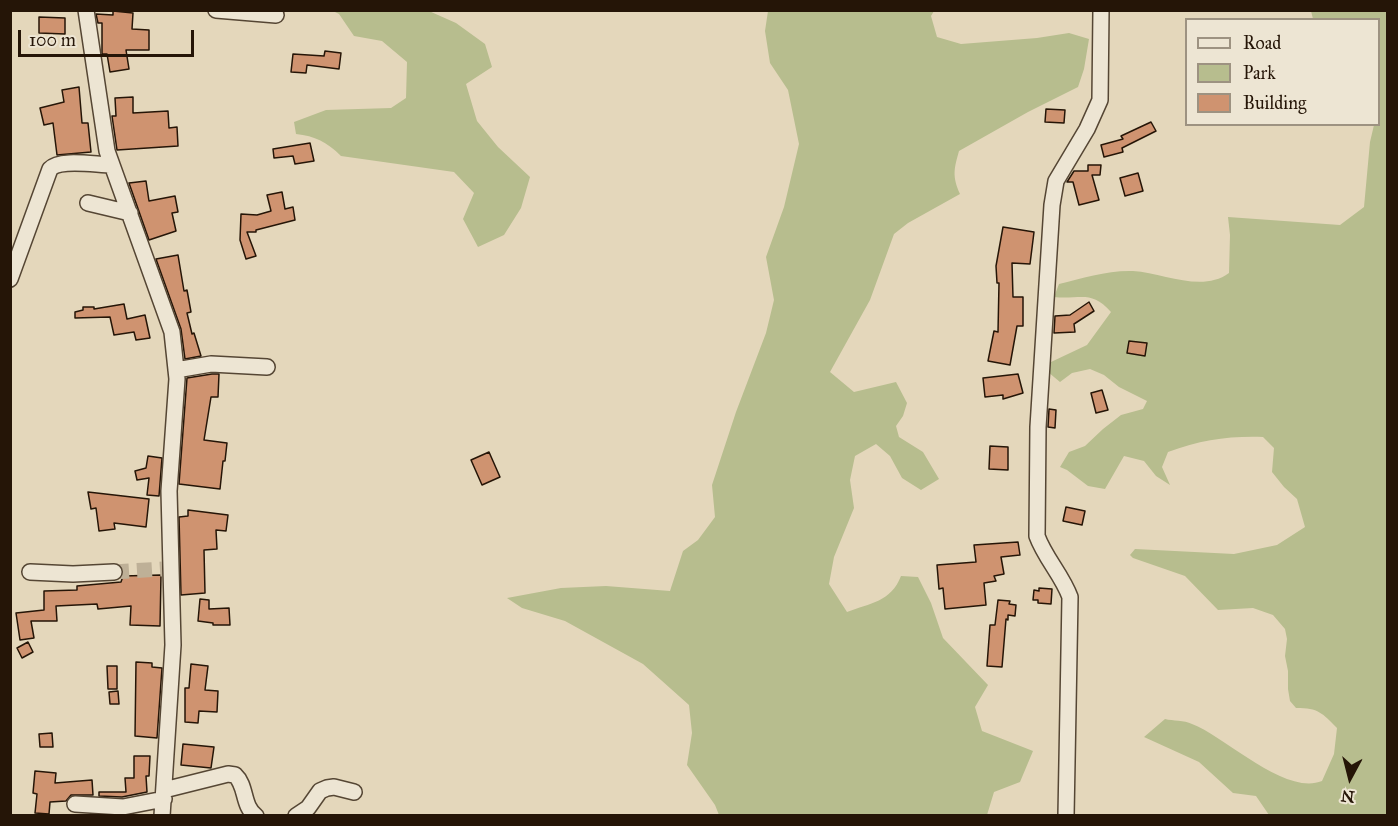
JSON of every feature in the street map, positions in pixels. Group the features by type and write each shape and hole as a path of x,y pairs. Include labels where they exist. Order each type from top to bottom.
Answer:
{"street":[{"path":"86,10 107,151 172,332 176,370 166,568 173,645 162,816"},
{"path":"216,10 276,15"},
{"path":"1066,816 1070,597 1065,584 1043,552 1037,536 1038,427 1052,206 1056,181 1088,129 1100,100 1101,10"},
{"path":"10,279 50,169 54,164 62,162 112,165"},
{"path":"88,203 130,213"},
{"path":"176,370 211,364 267,367"},
{"path":"30,572 73,574 114,572"},
{"path":"75,804 123,807 228,774 235,775 241,782 251,812 256,816"},
{"path":"296,816 308,808 321,791 327,788 334,787 354,792"}],"green space":[{"path":"333,11 429,11 456,23 485,44 492,67 466,84 477,121 498,147 530,177 521,208 504,235 478,247 463,219 474,193 454,172 341,156 320,140 296,134 294,122 326,110 391,108 406,98 407,62 382,41 354,36 339,14"},
{"path":"768,11 934,11 931,16 937,37 961,44 1069,33 1089,39 1084,69 1078,87 959,151 955,173 960,194 908,223 894,234 870,300 830,372 854,392 896,382 907,403 903,416 896,426 899,437 923,452 939,479 921,490 902,478 890,456 876,444 855,456 850,480 854,508 834,557 829,584 847,612 872,604 886,596 897,585 901,576 918,577 931,603 943,638 988,685 975,707 982,731 1033,751 1020,782 994,792 987,815 719,815 715,805 687,765 692,733 689,705 643,664 565,621 522,608 507,598 561,588 606,586 670,591 683,551 698,540 715,517 712,485 736,412 766,333 774,300 766,257 784,207 799,144 788,90 770,63 765,31"},
{"path":"1311,11 1387,11 1387,815 1269,815 1256,796 1233,793 1199,762 1144,737 1165,719 1186,722 1206,731 1274,773 1307,783 1322,781 1334,754 1337,728 1320,712 1296,708 1290,701 1285,656 1287,639 1285,629 1273,615 1253,608 1218,610 1185,576 1130,555 1135,549 1234,554 1277,545 1305,527 1297,499 1272,472 1274,448 1263,437 1215,440 1192,444 1168,452 1162,467 1170,485 1156,476 1144,461 1124,456 1105,489 1088,486 1060,467 1069,452 1085,446 1121,415 1143,409 1147,401 1090,369 1072,373 1060,382 1048,372 1051,362 1087,345 1111,312 1097,300 1091,298 1054,297 1059,284 1124,271 1145,272 1195,282 1218,279 1229,273 1228,217 1340,225 1364,207 1370,142 1374,126 1380,126 1380,18 1313,18"}],"building":[{"path":"113,11 133,13 132,29 149,30 149,50 126,50 129,69 110,72 107,54 102,54 102,23 98,23 96,14 113,15"},
{"path":"39,17 65,18 65,34 39,33"},
{"path":"325,51 341,53 339,69 307,65 306,73 291,72 293,54 324,56"},
{"path":"79,87 82,123 88,123 91,152 57,155 53,123 44,125 40,108 64,102 62,90"},
{"path":"133,97 133,113 168,111 169,128 177,127 178,146 117,150 112,116 116,116 115,98"},
{"path":"1046,109 1065,110 1064,123 1045,122"},
{"path":"1151,122 1156,131 1122,148 1123,152 1104,157 1101,145 1123,139 1121,136"},
{"path":"310,143 314,161 295,164 293,156 274,158 273,149"},
{"path":"1088,165 1101,165 1100,175 1092,175 1099,200 1079,205 1073,182 1067,182 1074,171 1088,171"},
{"path":"1138,173 1143,191 1125,196 1120,178"},
{"path":"146,181 149,201 175,196 178,212 172,213 176,231 149,240 129,183"},
{"path":"282,192 285,209 293,207 295,220 256,230 256,232 247,232 256,256 246,259 240,240 241,214 257,215 271,211 267,195"},
{"path":"1003,227 1034,232 1030,264 1012,263 1013,297 1023,297 1023,326 1017,326 1010,365 988,361 994,331 998,332 999,283 997,283 996,266"},
{"path":"178,255 184,291 187,290 191,312 187,313 201,356 185,359 181,329 156,259"},
{"path":"1089,302 1094,311 1074,324 1075,332 1054,333 1055,316 1070,315"},
{"path":"124,304 127,319 145,315 150,338 136,340 134,332 114,335 110,317 75,318 75,312 83,310 83,307 94,307 94,309"},
{"path":"1129,341 1147,343 1145,356 1127,353"},
{"path":"219,374 218,397 211,397 204,440 227,443 220,489 179,484 187,378"},
{"path":"1018,374 1023,393 1003,399 1003,395 985,397 983,378"},
{"path":"1102,390 1108,410 1096,413 1091,393"},
{"path":"1049,409 1056,410 1055,428 1048,427"},
{"path":"990,446 1008,447 1008,470 989,469"},
{"path":"489,452 500,477 482,485 471,460"},
{"path":"148,456 162,458 159,496 147,495 149,478 137,480 135,471 146,468"},
{"path":"88,492 149,499 146,527 114,523 115,529 99,531 96,508 91,509"},
{"path":"1066,507 1085,511 1082,525 1063,521"},
{"path":"188,510 228,515 226,531 216,530 217,549 204,550 205,593 181,595 179,517 188,516"},
{"path":"1018,542 1020,555 1001,557 1004,574 994,576 996,581 984,583 986,605 945,609 943,588 939,589 937,565 976,562 974,545"},
{"path":"161,575 160,626 130,625 131,606 98,609 97,604 56,606 57,621 31,621 34,638 20,640 16,613 44,610 44,591 77,590 77,586 121,582 123,576"},
{"path":"1039,588 1052,589 1051,604 1038,603 1038,600 1033,600 1034,590 1039,591"},
{"path":"200,599 209,600 209,609 229,608 230,625 213,625 213,623 198,621"},
{"path":"998,600 1010,601 1009,604 1016,605 1015,616 1008,615 1008,620 1006,619 1002,667 987,666 990,625 995,625"},
{"path":"28,642 33,652 22,658 17,648"},
{"path":"136,662 152,663 152,667 162,668 157,738 135,736"},
{"path":"191,664 208,666 205,690 218,691 217,712 199,711 198,723 185,722 185,688 189,688"},
{"path":"107,666 117,666 117,689 108,689"},
{"path":"118,691 119,704 110,704 109,692"},
{"path":"52,733 53,747 40,747 39,734"},
{"path":"183,744 214,747 211,768 181,765"},
{"path":"134,756 150,756 149,776 146,776 147,792 122,797 99,796 99,792 126,792 125,778 134,778"},
{"path":"35,771 56,773 55,783 92,780 93,795 71,795 66,801 50,802 49,814 35,813 37,794 33,793"}],"tunnel":[{"path":"114,572 162,569"}]}
